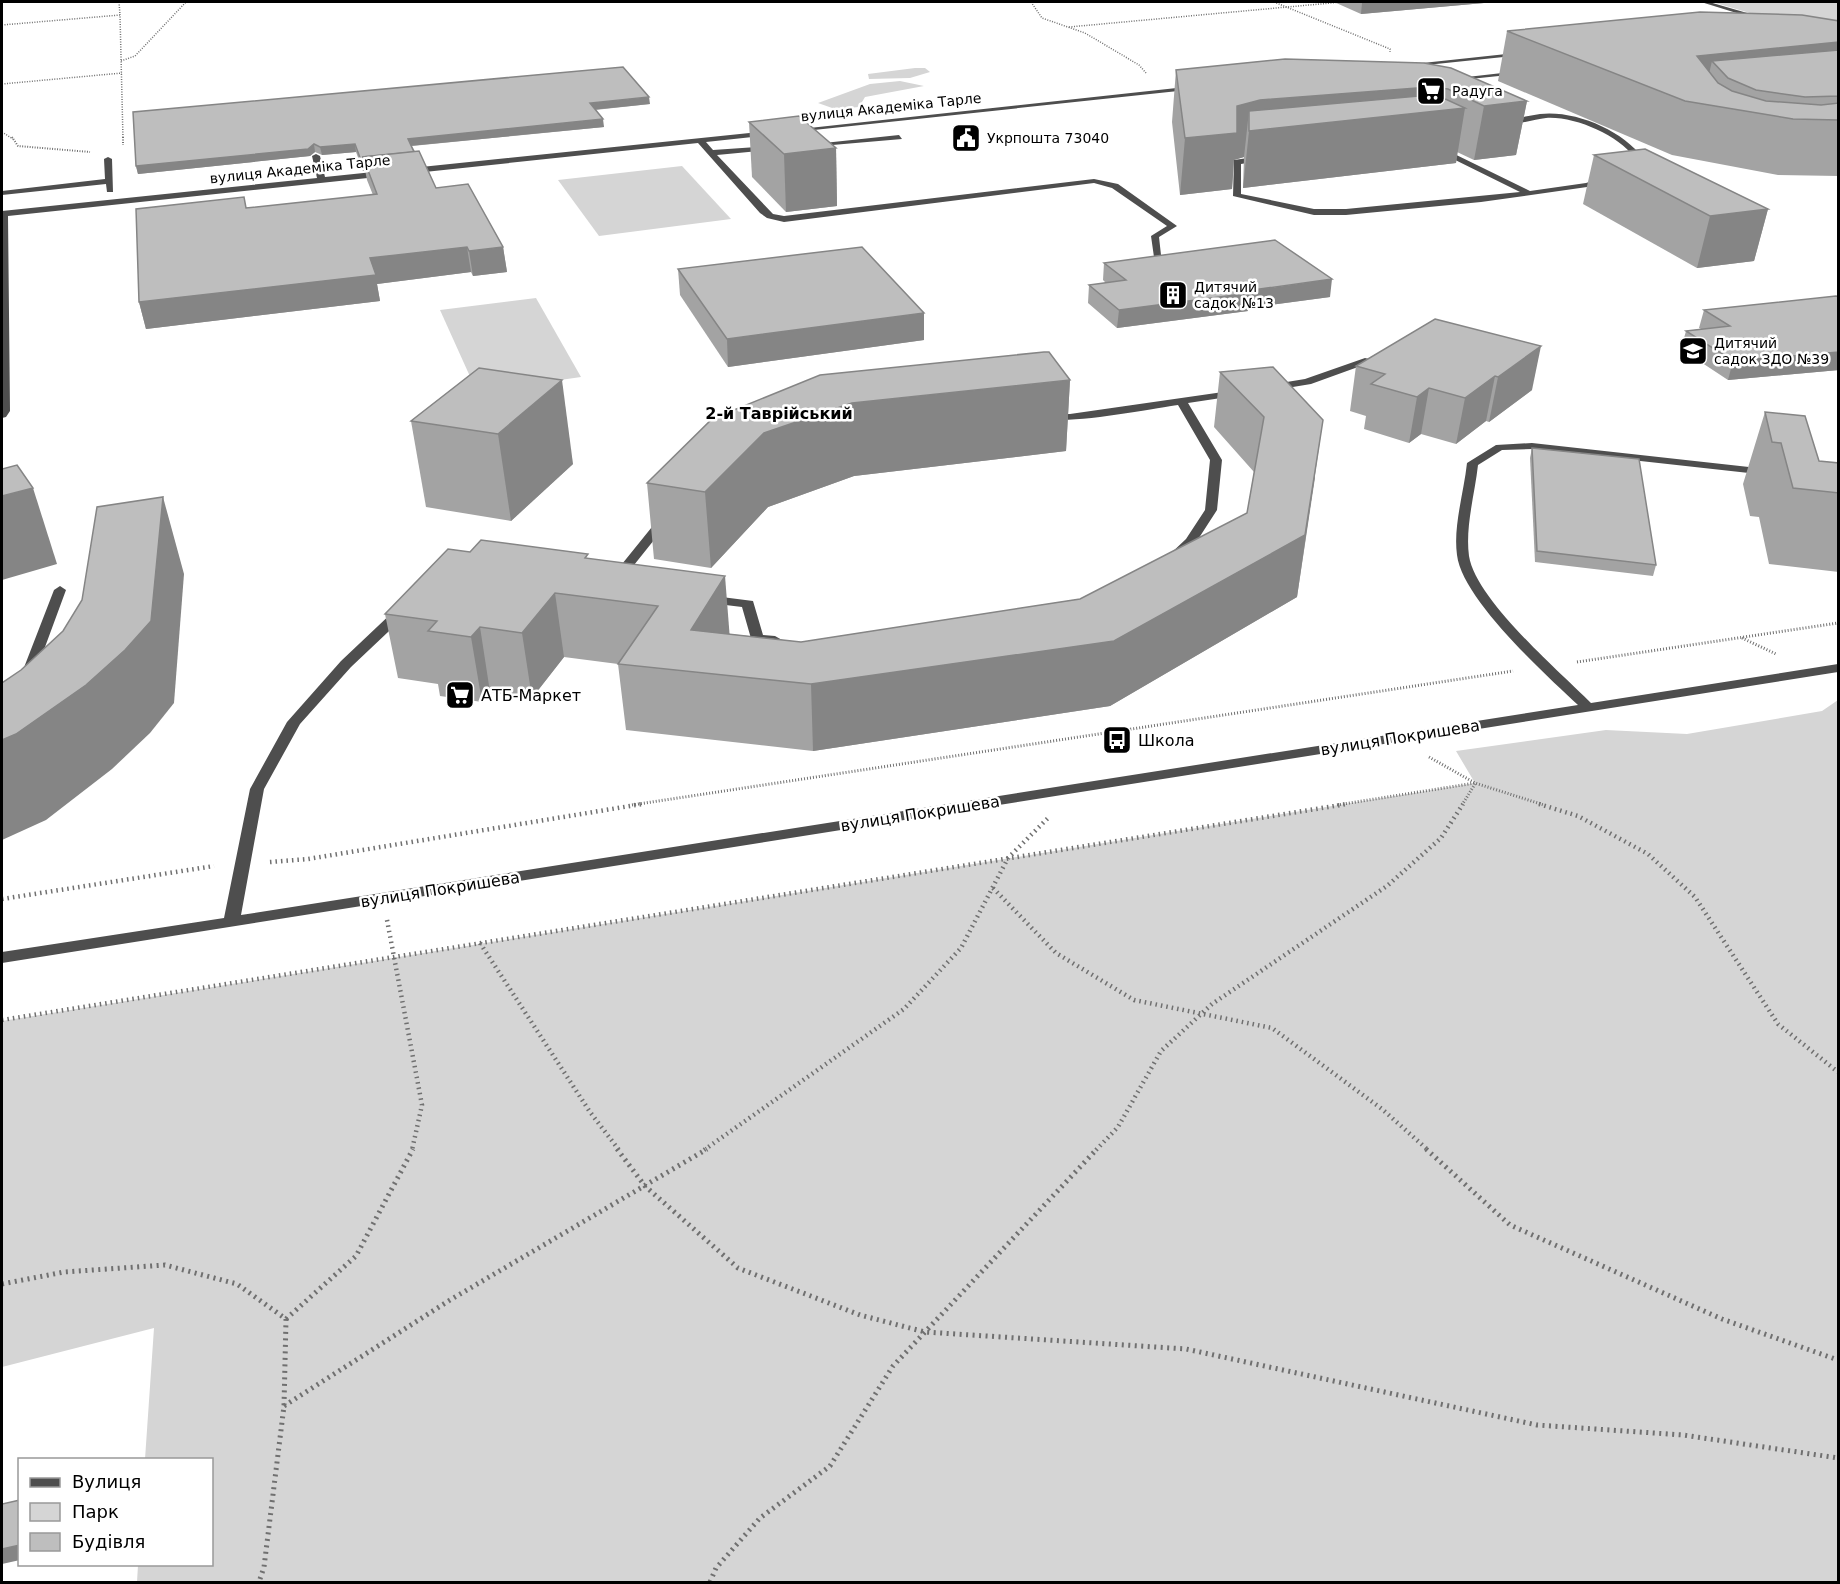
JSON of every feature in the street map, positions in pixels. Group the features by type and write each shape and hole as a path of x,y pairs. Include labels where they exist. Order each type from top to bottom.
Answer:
{"street":[{"path":"1704,2 1759,18 1761,22 1755,27"},
{"path":"1391,66 1534,52"},
{"path":"1470,77 1527,71"},
{"name":"вулиця Академіка Тарле","path":"3,213 1209,87"},
{"path":"1499,120 1560,116 1615,136 1634,148 1639,158 1622,168"},
{"path":"794,146 899,137"},
{"path":"700,140 763,211 770,216 784,219 1094,182 1115,186 1173,226 1155,236 1157,255"},
{"path":"1428,146 1436,147 1528,193"},
{"path":"711,153 782,147"},
{"path":"111,156 109,181 111,202"},
{"path":"316,156 321,180"},
{"path":"1278,157 1237,162 1237,196 1314,212 1346,212 1528,193 1587,185 1612,176"},
{"path":"2,193 109,181"},
{"path":"2,415 5,411 3,213"},
{"path":"1035,416 1070,417 1307,382 1365,361"},
{"path":"1164,565 1191,541 1211,510 1216,460 1181,400"},
{"path":"1589,708 1546,666 1476,587 1463,557 1473,463 1500,447 1532,446 1776,473"},
{"path":"600,578 622,572 671,510"},
{"path":"2,706 24,685 60,590"},
{"path":"691,597 748,604 758,639 786,641"},
{"path":"231,922 257,789 294,722 346,664 414,600"},
{"name":"вулиця Покришева","path":"2,958 1839,668"}],"path":[{"path":"2,132 12,135 18,146 111,156 123,145 119,2"},
{"path":"121,61 135,56 186,2"},
{"path":"1031,2 1042,18 1085,33 1139,65 1167,91"},
{"path":"1274,2 1390,49 1391,66"},
{"path":"1069,27 1342,2"},
{"path":"2,25 120,15"},
{"path":"2,84 122,73"},
{"path":"2,899 243,864 308,859 502,825 1839,623"},
{"path":"1402,737 1436,762 1475,783 1578,816 1648,854 1695,897 1778,1024 1839,1072"},
{"path":"2,1020 1475,783"},
{"path":"710,1582 716,1568 760,1518 830,1466 893,1366 1118,1127 1161,1051 1203,1012 1387,886 1440,838 1475,783"},
{"path":"284,1406 450,1300 717,1143 904,1009 961,948 1008,858 1078,788"},
{"path":"993,888 1056,953 1124,994 1134,999 1272,1028 1382,1109 1510,1225 1722,1318 1839,1360"},
{"path":"259,1582 264,1567 284,1406 286,1319 356,1256 413,1149 422,1105 384,898"},
{"path":"480,943 590,1112 645,1186 738,1268 860,1315 924,1332 1186,1349 1537,1425 1683,1435 1839,1458"},
{"path":"2,1284 64,1272 165,1265 237,1284 286,1319"}],"green space":[{"path":"1712,2 1838,2 1838,53 1802,28"},
{"path":"925,68 930,72 910,78 869,79 868,74"},
{"path":"900,81 924,86 865,97 859,107 835,109 818,103 870,84"},
{"path":"682,166 731,219 599,236 558,180"},
{"path":"536,298 581,377 477,392 440,310"},
{"path":"1838,700 1838,1582 137,1582 138,1566 213,1566 213,1458 145,1458 154,1328 2,1367 2,1021 1475,783 1456,751 1606,730 1687,734 1822,711"}],"building":[{"path":"1700,12 1802,15 1839,21 1839,42 1697,56 1718,83 1732,91 1766,101 1821,105 1839,103 1839,120 1793,119 1685,101 1507,31"},
{"path":"1839,50 1839,96 1805,97 1756,90 1728,78 1712,61"},
{"path":"1285,59 1424,63 1451,68 1527,101 1484,106 1448,89 1430,87 1260,100 1237,106 1237,133 1185,138 1176,70"},
{"path":"623,67 649,97 590,103 603,119 408,139 414,152 363,157 364,162 362,163 355,144 320,147 314,144 308,149 136,166 133,112"},
{"path":"1430,95 1441,97 1465,108 1249,131 1249,111"},
{"path":"799,116 836,148 784,154 749,122"},
{"path":"1645,149 1768,209 1710,216 1594,155"},
{"path":"419,151 436,188 468,184 503,247 469,251 467,247 370,258 376,275 139,302 136,209 244,197 246,208 377,194 363,157"},
{"path":"1275,240 1332,279 1246,291 1250,293 1119,310 1089,285 1126,280 1104,263"},
{"path":"862,247 924,313 727,339 678,269"},
{"path":"1839,297 1839,352 1733,361 1686,331 1730,326 1704,310"},
{"path":"1435,319 1541,346 1465,398 1429,388 1417,397 1371,384 1385,374 1356,366"},
{"path":"1049,352 1070,380 852,403 764,433 705,492 647,483 712,419 820,375"},
{"path":"1273,367 1323,420 1305,535 1114,641 811,684 618,664 658,606 555,593 522,633 480,627 471,637 428,631 437,621 385,614 448,549 470,552 481,540 588,554 585,558 725,576 691,630 801,642 1080,599 1247,513 1264,417 1220,372"},
{"path":"479,368 562,380 498,434 411,421"},
{"path":"1765,412 1805,416 1819,461 1839,463 1839,493 1793,488 1781,443 1772,442"},
{"path":"1532,448 1639,459 1656,565 1537,551"},
{"path":"17,465 33,488 2,496 2,469"},
{"path":"163,497 151,621 125,650 86,685 16,734 2,740 2,683 21,670 63,631 82,600 97,507"},
{"path":"18,1500 18,1545 2,1549 2,1504"}],"place":[{"name":"Радуга","path":"1431,91"},
{"name":"Укрпошта 73040","path":"966,138"},
{"name":"Дитячий садок №13","path":"1173,295"},
{"name":"Дитячий садок ЗДО №39","path":"1693,351"},
{"name":"АТБ-Маркет","path":"460,695"},
{"name":"Школа","path":"1117,740"}],"district":[{"name":"2-й Таврійський","path":"779,413"}]}
